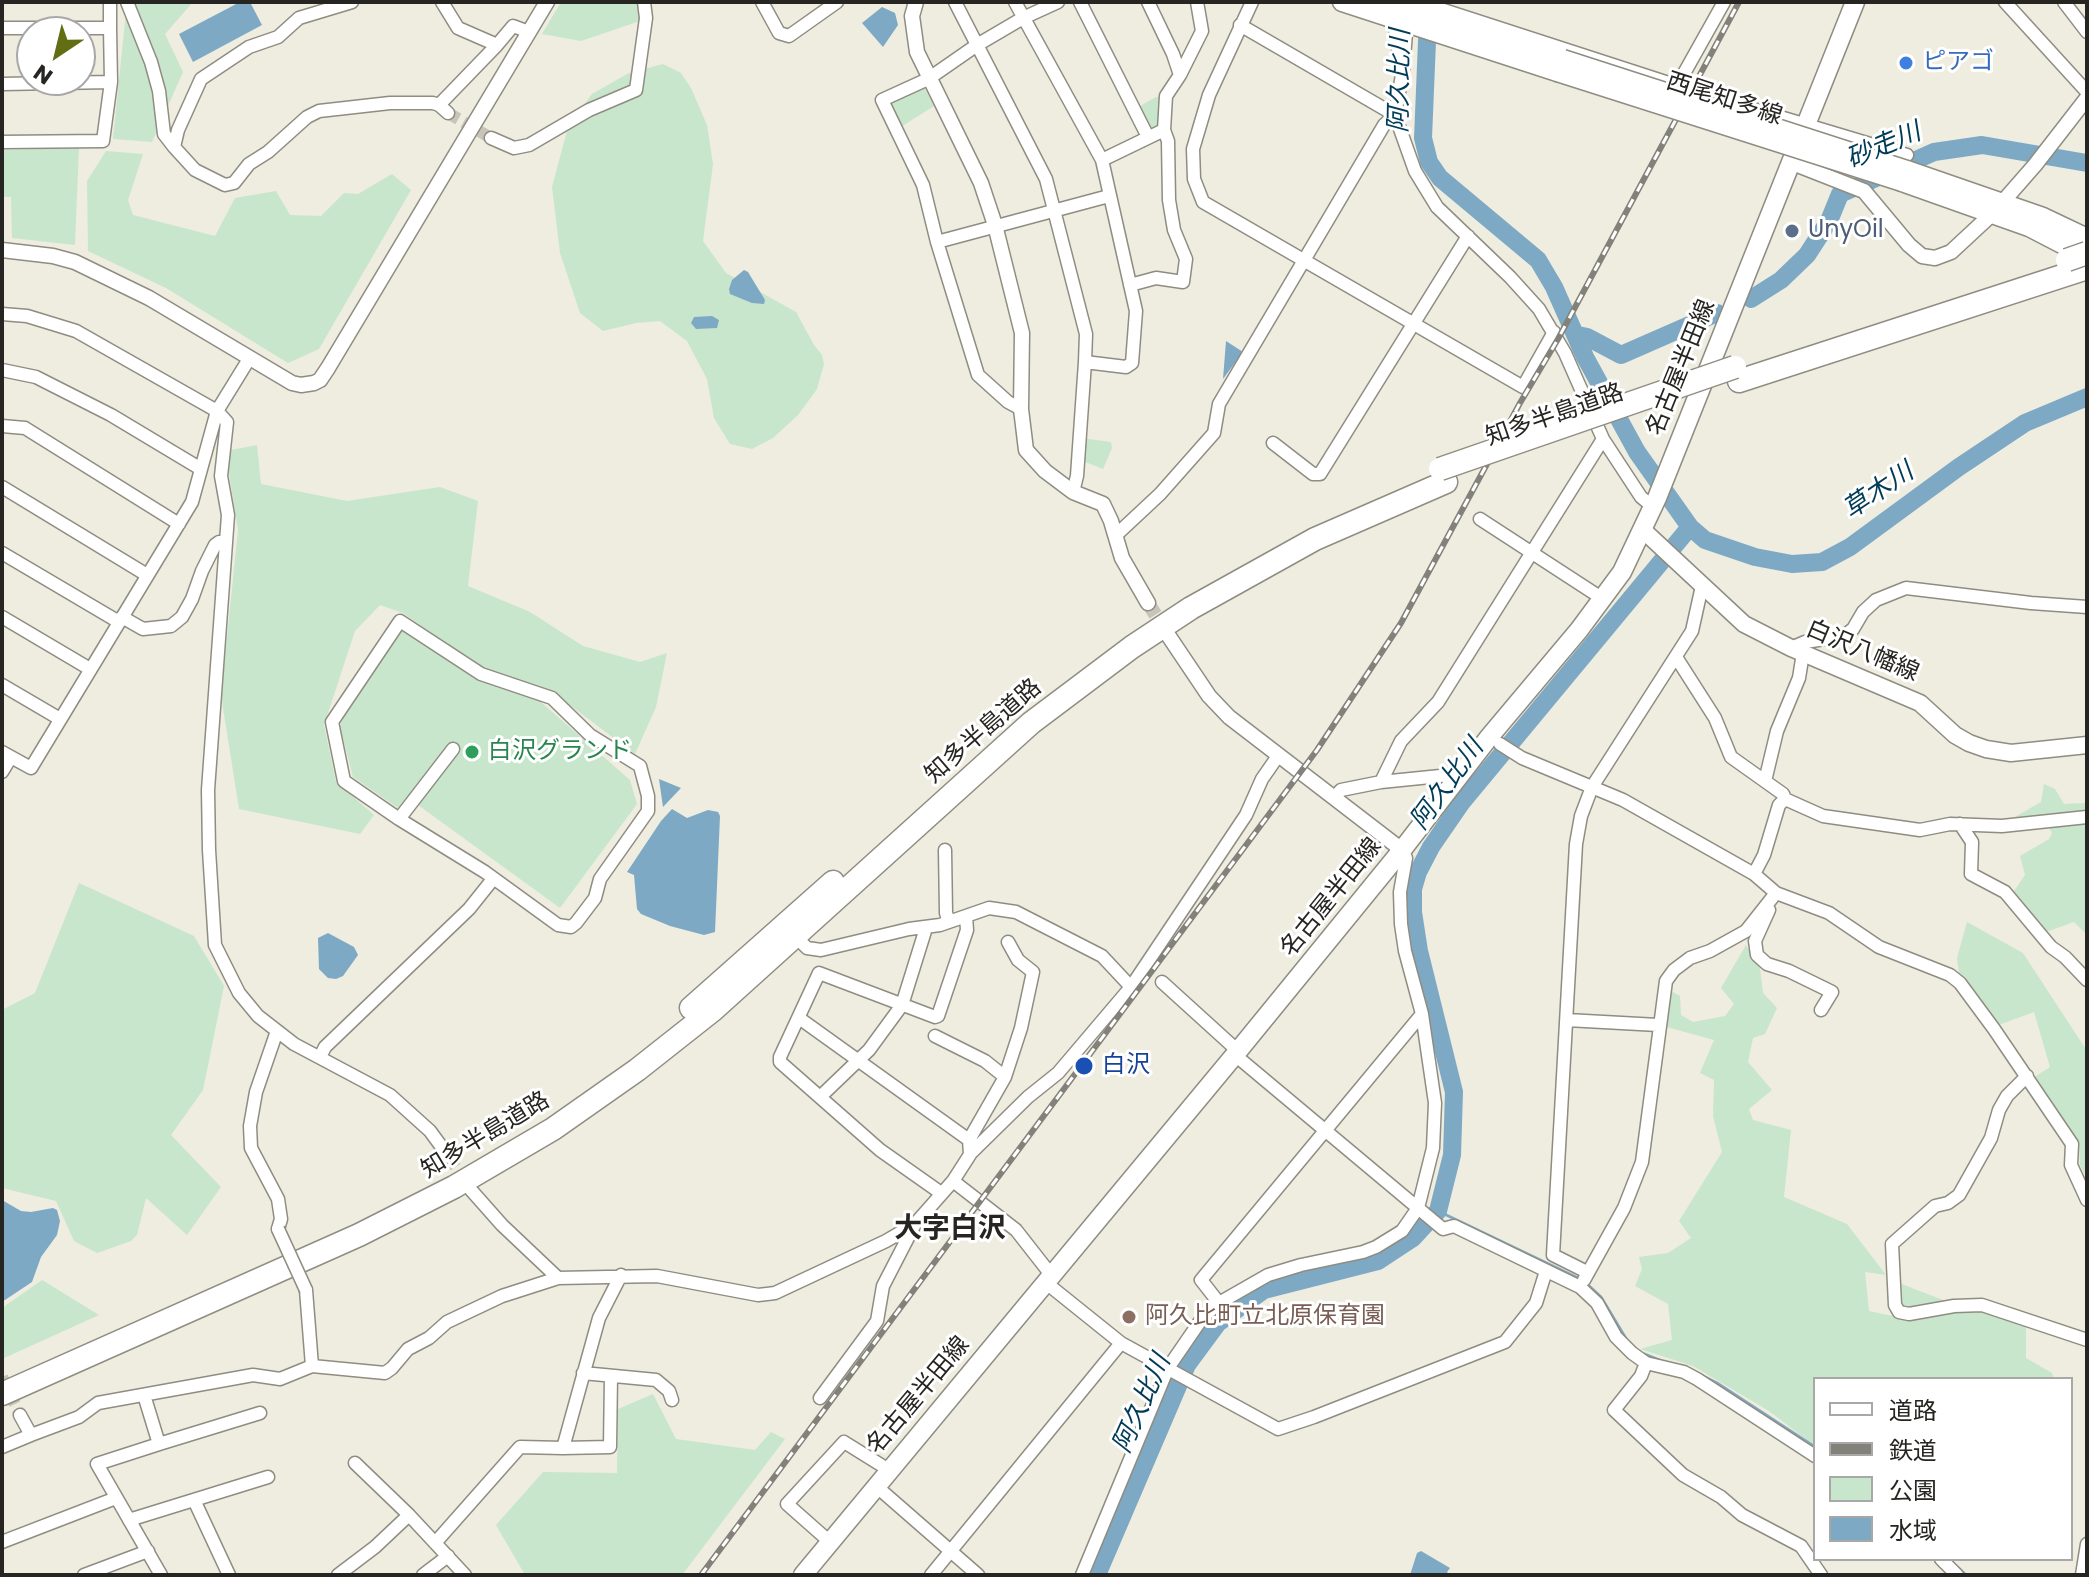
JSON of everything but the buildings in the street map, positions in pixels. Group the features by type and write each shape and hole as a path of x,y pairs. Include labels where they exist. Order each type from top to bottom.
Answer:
{"highway":[{"name":"知多半島道路","path":"2,1378 353,1221 447,1174 544,1117 627,1058 703,998 1021,712 1125,634 1184,595 1308,525 1737,374 2081,262"},
{"name":"知多半島道路","path":"2,1394 359,1235 454,1187 553,1129 637,1070 713,1010 1031,723 1132,647 1191,608 1315,539 1443,475"}],"main road":[{"name":"西尾知多線","path":"1342,2 1905,169 1998,207 2043,217 2087,238"},
{"name":"西尾知多線","path":"1383,2 1408,21"},
{"name":"名古屋半田線","path":"803,1575 1236,1053 1460,774 1500,743 1622,572 1655,502 1855,2"},
{"name":"西尾知多線","path":"1998,207 2081,262"},
{"name":"白沢八幡線","path":"1643,530 1744,624 1797,651 1920,703 1955,735 1986,749 2011,753 2087,745"}],"street":[{"path":"2,142 103,141 111,82 110,2"},
{"path":"127,2 151,62 159,91 164,134 195,170 225,185 234,183 249,164 268,152 307,117 319,111 390,103 444,109 513,26 529,32"},
{"path":"174,147 178,130 201,79 249,47 278,37 299,18 352,2"},
{"path":"442,2 458,28 497,45"},
{"path":"2,250 53,256 99,273 149,298 292,383 301,385 320,380 547,2"},
{"path":"491,138 509,147 529,145 589,110 636,90 646,18 644,2"},
{"path":"762,2 779,33 789,36 837,2"},
{"path":"916,2 912,16 917,52 981,183 995,225 1022,333 1021,409 1026,450 1045,471 1073,492 1103,504 1122,558 1148,603"},
{"path":"955,2 1046,179 1086,334 1077,476 1073,492"},
{"path":"1015,2 1102,160 1136,311 1132,363 1126,367 1085,362"},
{"path":"1021,409 1008,402 978,375 937,242 923,185 882,100 928,79 977,45 1058,2"},
{"path":"1080,2 1148,137"},
{"path":"1148,2 1180,75"},
{"path":"1130,285 1156,278 1183,282 1186,259 1171,215 1168,141 1164,130 1166,96 1202,31 1197,2"},
{"path":"1252,2 1205,105 1193,149 1194,179 1203,202 1523,387 1554,332"},
{"path":"1655,502 1641,497 1603,439 1554,332 1539,309 1437,207 1406,149 1395,115 1408,21 1448,6 1682,87 1724,2"},
{"path":"1790,162 1864,191 1922,256 1935,258 1951,252 1998,207 2035,165 2087,95 2005,2"},
{"path":"2064,2 2087,32"},
{"path":"1240,25 1395,115"},
{"path":"2,28 110,28"},
{"path":"2,84 111,82"},
{"path":"1703,94 1805,125 1905,169"},
{"path":"1115,536 1160,494 1214,433 1219,404 1384,125 1395,115"},
{"path":"1102,160 1164,130"},
{"path":"937,242 1109,196"},
{"path":"1273,443 1313,474 1320,474 1468,236"},
{"path":"2,314 27,316 76,331 217,411 227,422 221,476 228,515 208,790 215,945 231,980 258,1016 294,1044 390,1095 430,1131 449,1157"},
{"path":"2,772 6,755 31,768 179,524 192,502 217,411 249,359"},
{"path":"2,370 36,377 111,415 201,469"},
{"path":"2,426 25,428 179,524"},
{"path":"1381,782 1401,741 1438,702 1603,439"},
{"path":"2,487 147,575"},
{"path":"1480,519 1603,599"},
{"path":"2,553 143,629 171,626 182,617 215,545 226,542"},
{"path":"1702,586 1692,631 1592,787 1581,816 1576,844 1553,1255 1584,1280 1621,1344 1646,1363 1684,1372 1697,1379 1813,1455"},
{"path":"1765,781 1777,731 1799,678 1797,651 1805,642 1844,636 1876,600 1906,588 2087,607"},
{"path":"2,617 90,669"},
{"path":"400,621 481,674 552,698 590,735 640,766 648,796 648,811 600,879 595,898 571,927 558,925 493,879 344,781 332,722 400,621"},
{"path":"1082,1575 1168,1368 1203,1317 1219,1303 1268,1275 1363,1252 1402,1231 1418,1208 1433,1148 1435,1103 1422,1014 1401,924 1400,892 1406,858 1402,850 1217,706 1168,635"},
{"path":"1676,657 1715,718 1727,751 1736,763 1783,794 1785,799 1823,816 1920,830 1960,824 2002,826 2087,817"},
{"path":"2,685 60,719"},
{"path":"1500,743 1623,800 1754,874 1773,898 1829,913 1891,953 1950,975 1960,983 2072,1144 2071,1165 2087,1200"},
{"path":"399,819 453,749"},
{"path":"969,1147 1058,1073 1131,987 1246,815 1262,779 1278,756"},
{"path":"1334,798 1341,790 1381,782 1460,774"},
{"path":"1754,874 1764,855 1779,805 1785,799"},
{"path":"1960,824 1972,842 1971,874 2005,892 2051,947 2087,980"},
{"path":"945,850 946,913 949,922"},
{"path":"320,1057 325,1047 469,909 493,879"},
{"path":"1773,898 1754,949 1767,964 1832,992 1821,1010"},
{"path":"1584,1280 1624,1208 1642,1162 1663,987 1669,975 1690,958 1746,931 1773,898"},
{"path":"801,942 807,948 821,950 909,929 926,928 989,908 1016,912 1102,956 1131,987"},
{"path":"941,1193 880,1150 780,1062 780,1057 819,973 938,1016 967,930 966,916"},
{"path":"820,1097 869,1050 902,1005 926,928"},
{"path":"820,1398 877,1321 883,1286 915,1224 953,1181 1005,1077 1021,1028 1033,972 1018,960 1008,942"},
{"path":"1162,982 1236,1053 1443,1229 1454,1226 1546,1271 1584,1280"},
{"path":"1219,1303 1201,1280 1422,1014"},
{"path":"799,1018 859,1060 969,1147"},
{"path":"1567,1020 1658,1025"},
{"path":"277,1031 256,1092 250,1126 251,1148 278,1199 281,1219 278,1229 306,1290 312,1366"},
{"path":"935,1036 985,1061 1005,1077"},
{"path":"2027,1076 2007,1096 1999,1110 1991,1138 1962,1190 1951,1201 1935,1206 1892,1244 1895,1305 1899,1312 1909,1314 1954,1306 1982,1305 2087,1340"},
{"path":"953,1181 1016,1230 1049,1279 1121,1343 1278,1429 1505,1342 1536,1303 1546,1271"},
{"path":"471,1190 502,1225 558,1278"},
{"path":"2,1447 79,1417 98,1403 253,1375 280,1379 312,1366 385,1373 408,1349 429,1338 447,1322 502,1296 558,1278 657,1276 758,1295 775,1293 886,1241 915,1224"},
{"path":"563,1448 599,1318 621,1275"},
{"path":"931,1575 1121,1343"},
{"path":"1646,1363 1641,1376 1614,1410 1683,1475 1721,1497 1742,1515 1801,1546 1821,1575"},
{"path":"583,1373 656,1380 669,1391 672,1400"},
{"path":"435,1543 520,1447 610,1447 611,1376"},
{"path":"144,1395 159,1444"},
{"path":"161,1575 97,1464 260,1413"},
{"path":"20,1415 31,1435"},
{"path":"830,1542 787,1504 844,1442 889,1470"},
{"path":"355,1463 465,1575"},
{"path":"129,1520 268,1477"},
{"path":"876,1486 978,1575"},
{"path":"2,1542 116,1498"},
{"path":"194,1500 229,1575"},
{"path":"338,1575 375,1547 409,1515"},
{"path":"2082,1575 2087,1544"},
{"path":"84,1575 148,1551"},
{"path":"423,1575 448,1556"}],"green space":[{"path":"127,2 193,2 165,34 183,72 152,142 113,139"},
{"path":"561,2 641,2 643,20 581,41 542,34"},
{"path":"663,64 681,73 707,125 713,164 703,241 726,273 796,312 822,355 824,364 817,389 798,415 773,438 752,449 730,444 714,418 707,379 687,341 660,321 603,331 580,313 560,253 552,187 568,127 592,94 629,73"},
{"path":"923,85 934,106 896,130 882,100"},
{"path":"1156,97 1160,98 1160,123 1149,131 1140,106"},
{"path":"79,148 75,245 12,238 11,197 2,197 2,150"},
{"path":"106,151 143,154 128,200 133,215 215,236 235,198 276,191 290,215 321,216 344,193 358,194 392,174 411,190 319,349 288,363 166,288 88,251 87,181"},
{"path":"1081,438 1111,442 1112,448 1103,469 1080,460"},
{"path":"257,445 261,484 347,501 440,487 478,501 468,586 530,612 583,646 640,662 667,653 656,707 635,754 555,694 485,670 403,613 380,605 355,631 324,725 336,782 374,815 360,834 239,809 221,695 238,530 228,467 231,450"},
{"name":"白沢グランド","path":"401,619 501,688 534,696 630,780 637,804 560,908 407,797 398,808 353,777 340,727 351,691"},
{"path":"2044,784 2055,789 2064,804 2087,803 2087,935 2074,922 2043,933 2012,894 2025,875 2020,856 2049,839 2052,833 2043,816 2008,821 2041,802"},
{"path":"79,883 194,936 224,986 203,1090 171,1135 221,1187 187,1235 146,1198 137,1235 131,1241 97,1253 74,1241 56,1201 2,1188 2,1010 35,993"},
{"path":"1967,922 2023,953 2087,1051 2087,1179 2080,1165 2079,1145 2033,1078 2050,1067 2034,1012 1996,1026 1959,973 1957,958"},
{"path":"1746,945 1760,968 1763,993 1777,1008 1765,1034 1753,1038 1748,1062 1772,1090 1749,1109 1753,1120 1791,1130 1784,1197 1847,1224 1886,1275 1865,1272 1869,1311 1897,1317 1899,1283 1964,1308 1992,1313 2026,1326 2026,1358 2052,1373 2053,1377 1813,1377 1813,1444 1769,1411 1693,1366 1640,1349 1672,1340 1668,1304 1635,1286 1642,1269 1639,1257 1668,1253 1691,1238 1679,1221 1722,1152 1713,1116 1714,1080 1700,1073 1714,1040 1663,1026 1667,989 1680,996 1681,1015 1693,1022 1725,1016 1734,1004 1721,988"},
{"path":"42,1280 99,1315 2,1359 2,1308"},
{"path":"653,1394 676,1439 755,1450 771,1432 785,1439 682,1575 525,1575 496,1525 543,1472 617,1473 618,1409"}],"water":[{"path":"240,2 250,2 262,25 193,62 179,34"},
{"path":"882,7 895,13 898,25 883,47 862,23"},
{"path":"744,270 765,300 764,304 752,303 730,294 732,280"},
{"path":"712,316 719,320 717,328 696,329 691,323 694,317"},
{"path":"1226,341 1243,352 1223,379"},
{"path":"659,779 681,788 663,807"},
{"path":"672,809 687,818 708,810 718,812 720,816 715,932 704,935 670,926 641,914 637,909 634,875 627,872"},
{"path":"328,933 354,947 358,955 343,976 336,979 328,978 319,969 318,938"},
{"path":"2,1200 21,1211 53,1208 57,1210 60,1221 57,1235 41,1257 32,1282 2,1302"},
{"path":"1421,1551 1450,1568 1447,1572 1450,1575 1410,1575 1417,1553"}],"waterway":[{"name":"阿久比川","path":"1428,17 1423,138 1429,162 1440,178 1538,260 1554,287 1585,357 1637,452 1690,527 1705,540 1755,557 1792,564 1822,562 1850,547 2025,423 2087,397"},
{"name":"砂走川","path":"1751,299 1781,280 1807,255 1829,221 1840,194 1934,152 1982,145 2087,163"},
{"name":"砂走川","path":"1578,335 1621,355 1717,313"},
{"name":"阿久比川","path":"1097,1575 1187,1365 1218,1323 1264,1290 1378,1261 1413,1238 1438,1211 1452,1155 1454,1092 1419,951 1413,912 1413,889 1418,872 1462,802 1690,527"},
{"path":"1438,1211 1580,1279"},
{"path":"1587,1284 1601,1297 1628,1342"},
{"path":"1644,1354 1659,1360"},
{"path":"1693,1371 1717,1383 1813,1446"},
{"path":"1951,1561 1966,1575"}],"tunnel":[{"path":"448,113 491,138"},
{"path":"1148,603 1167,633"},
{"path":"449,1157 467,1184"},
{"path":"2,1377 20,1415"}],"railway":[{"path":"701,1575 1317,750 1401,623 1739,2"}],"place":[{"name":"ピアゴ","path":"1906,63"},
{"name":"UnyOil","path":"1792,231"},
{"name":"白沢グランド","path":"472,752"},
{"name":"白沢","path":"1084,1066"},
{"name":"阿久比町立北原保育園","path":"1129,1317"}],"district":[{"name":"大字白沢","path":"950,1230"}],"water label":[{"name":"草木川","path":"1879,492"}]}
